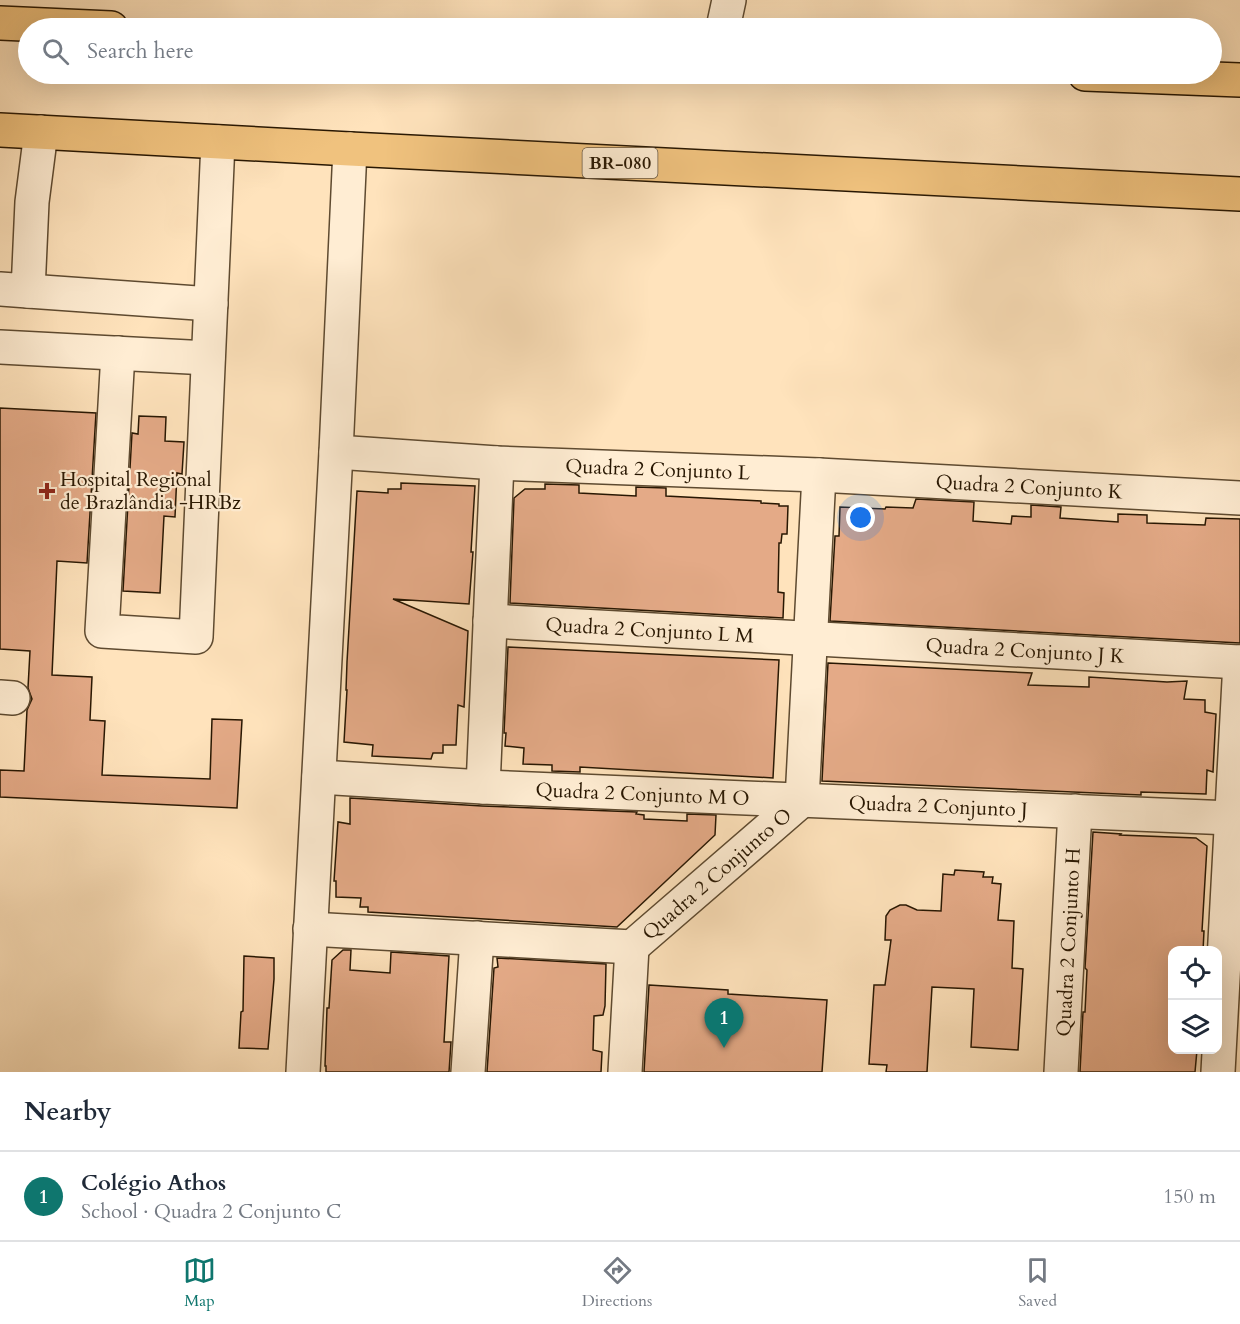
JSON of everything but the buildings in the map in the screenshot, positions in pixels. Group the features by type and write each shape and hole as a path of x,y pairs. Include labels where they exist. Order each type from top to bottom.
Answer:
{"highway":[{"path":"0,23 18,24"},
{"path":"1222,79 1240,80"},
{"name":"BR-080","path":"0,130 1240,194"}],"street":[{"path":"725,18 729,0"},
{"path":"41,132 32,202 14,290 211,304"},
{"path":"118,353 102,631 196,637 218,142"},
{"path":"303,1072 350,149"},
{"path":"0,347 208,358"},
{"name":"Quadra 2 Conjunto L","path":"336,452 497,463 819,475"},
{"path":"483,787 497,463"},
{"path":"802,800 819,475"},
{"name":"Quadra 2 Conjunto K","path":"819,475 1240,498"},
{"name":"Quadra 2 Conjunto L M","path":"490,621 810,639"},
{"name":"Quadra 2 Conjunto J K","path":"810,639 1240,662"},
{"path":"1218,1072 1240,662"},
{"name":"Quadra 2 Conjunto M O","path":"319,777 483,787 802,800"},
{"name":"Quadra 2 Conjunto J","path":"802,800 1232,818"},
{"name":"Quadra 2 Conjunto O","path":"632,947 802,800"},
{"name":"Quadra 2 Conjunto H","path":"1061,1072 1075,811"},
{"path":"310,929 632,947 626,1072"},
{"path":"468,1072 477,938"}],"place":[{"name":"Hospital Regional de Brazlândia -HRBz","path":"47,491"},
{"name":"Colégio Athos","path":"724,1048"}]}
